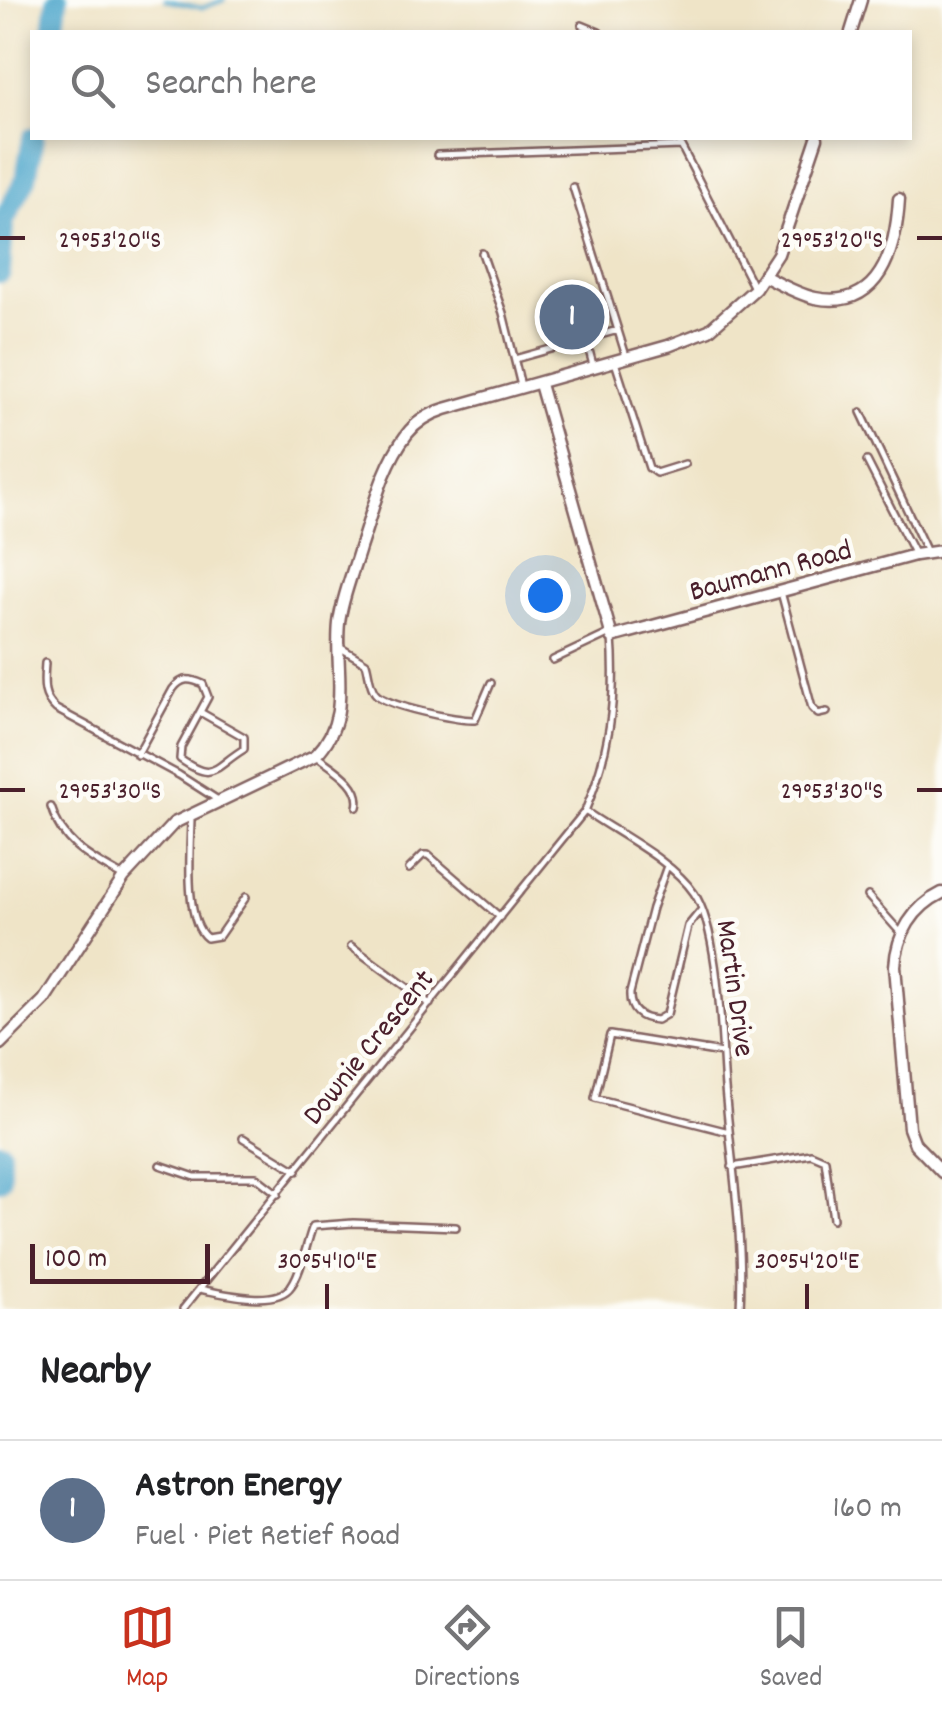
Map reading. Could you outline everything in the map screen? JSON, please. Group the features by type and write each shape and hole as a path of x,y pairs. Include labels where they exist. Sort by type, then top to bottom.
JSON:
{"street":[{"path":"852,30 861,0"},
{"path":"0,1044 44,1000 124,877 174,823 316,755 330,738 338,719 340,618 372,511 406,434 432,413 700,335 720,322 755,288 784,242 816,140"},
{"path":"764,276 812,298 838,301 860,295 876,280 886,260 899,198"},
{"path":"540,384 612,635"},
{"name":"Baumann Road","path":"612,635 942,551"},
{"path":"942,893 917,910 902,934 895,966 909,1128 915,1144 942,1172"}],"lane":[{"path":"582,25 594,30"},
{"path":"678,140 755,288"},
{"path":"437,154 681,146"},
{"path":"574,187 618,330 620,360 649,468 656,473 684,464"},
{"path":"482,253 503,312 521,388"},
{"path":"515,359 618,330"},
{"path":"586,339 594,368"},
{"path":"861,412 921,554"},
{"path":"867,461 921,554"},
{"path":"781,592 812,708 818,714 827,712"},
{"path":"553,660 612,635 611,727 598,782 585,812"},
{"path":"338,647 366,663 372,689 379,698 413,709 475,720 490,683"},
{"path":"45,663 44,690 49,702 75,721 218,800"},
{"path":"137,754 173,689 182,680 197,681 206,688 208,697 178,753 180,760 198,772 209,773 244,748 244,738 200,712"},
{"path":"316,755 356,789 357,807"},
{"path":"192,783 198,772"},
{"path":"52,806 62,833 72,845 124,877"},
{"name":"Martin Drive","path":"585,812 667,866 695,894 702,908 711,947 722,1053 740,1309"},
{"name":"Downie Crescent","path":"183,1309 585,812"},
{"path":"190,814 192,907 200,932 208,938 218,936 246,897"},
{"path":"409,869 428,855 500,917"},
{"path":"667,866 630,994 631,1006 640,1016 656,1020 667,1014 688,926 702,908"},
{"path":"868,896 902,934"},
{"path":"351,946 430,1004"},
{"path":"722,1053 610,1035 595,1098 729,1132"},
{"path":"243,1138 297,1170"},
{"path":"732,1167 811,1154 820,1156 825,1160 832,1219"},
{"path":"160,1165 195,1177 256,1178 278,1194"},
{"path":"200,1290 242,1297 281,1294 291,1287 313,1226 353,1222 456,1227"}],"waterway":[{"path":"53,30 57,0"},
{"path":"165,0 202,8 224,0"},
{"path":"0,272 3,222 26,178 33,140"},
{"path":"0,1152 0,1179"}],"place":[{"name":"Astron Energy","path":"572,317"}]}
